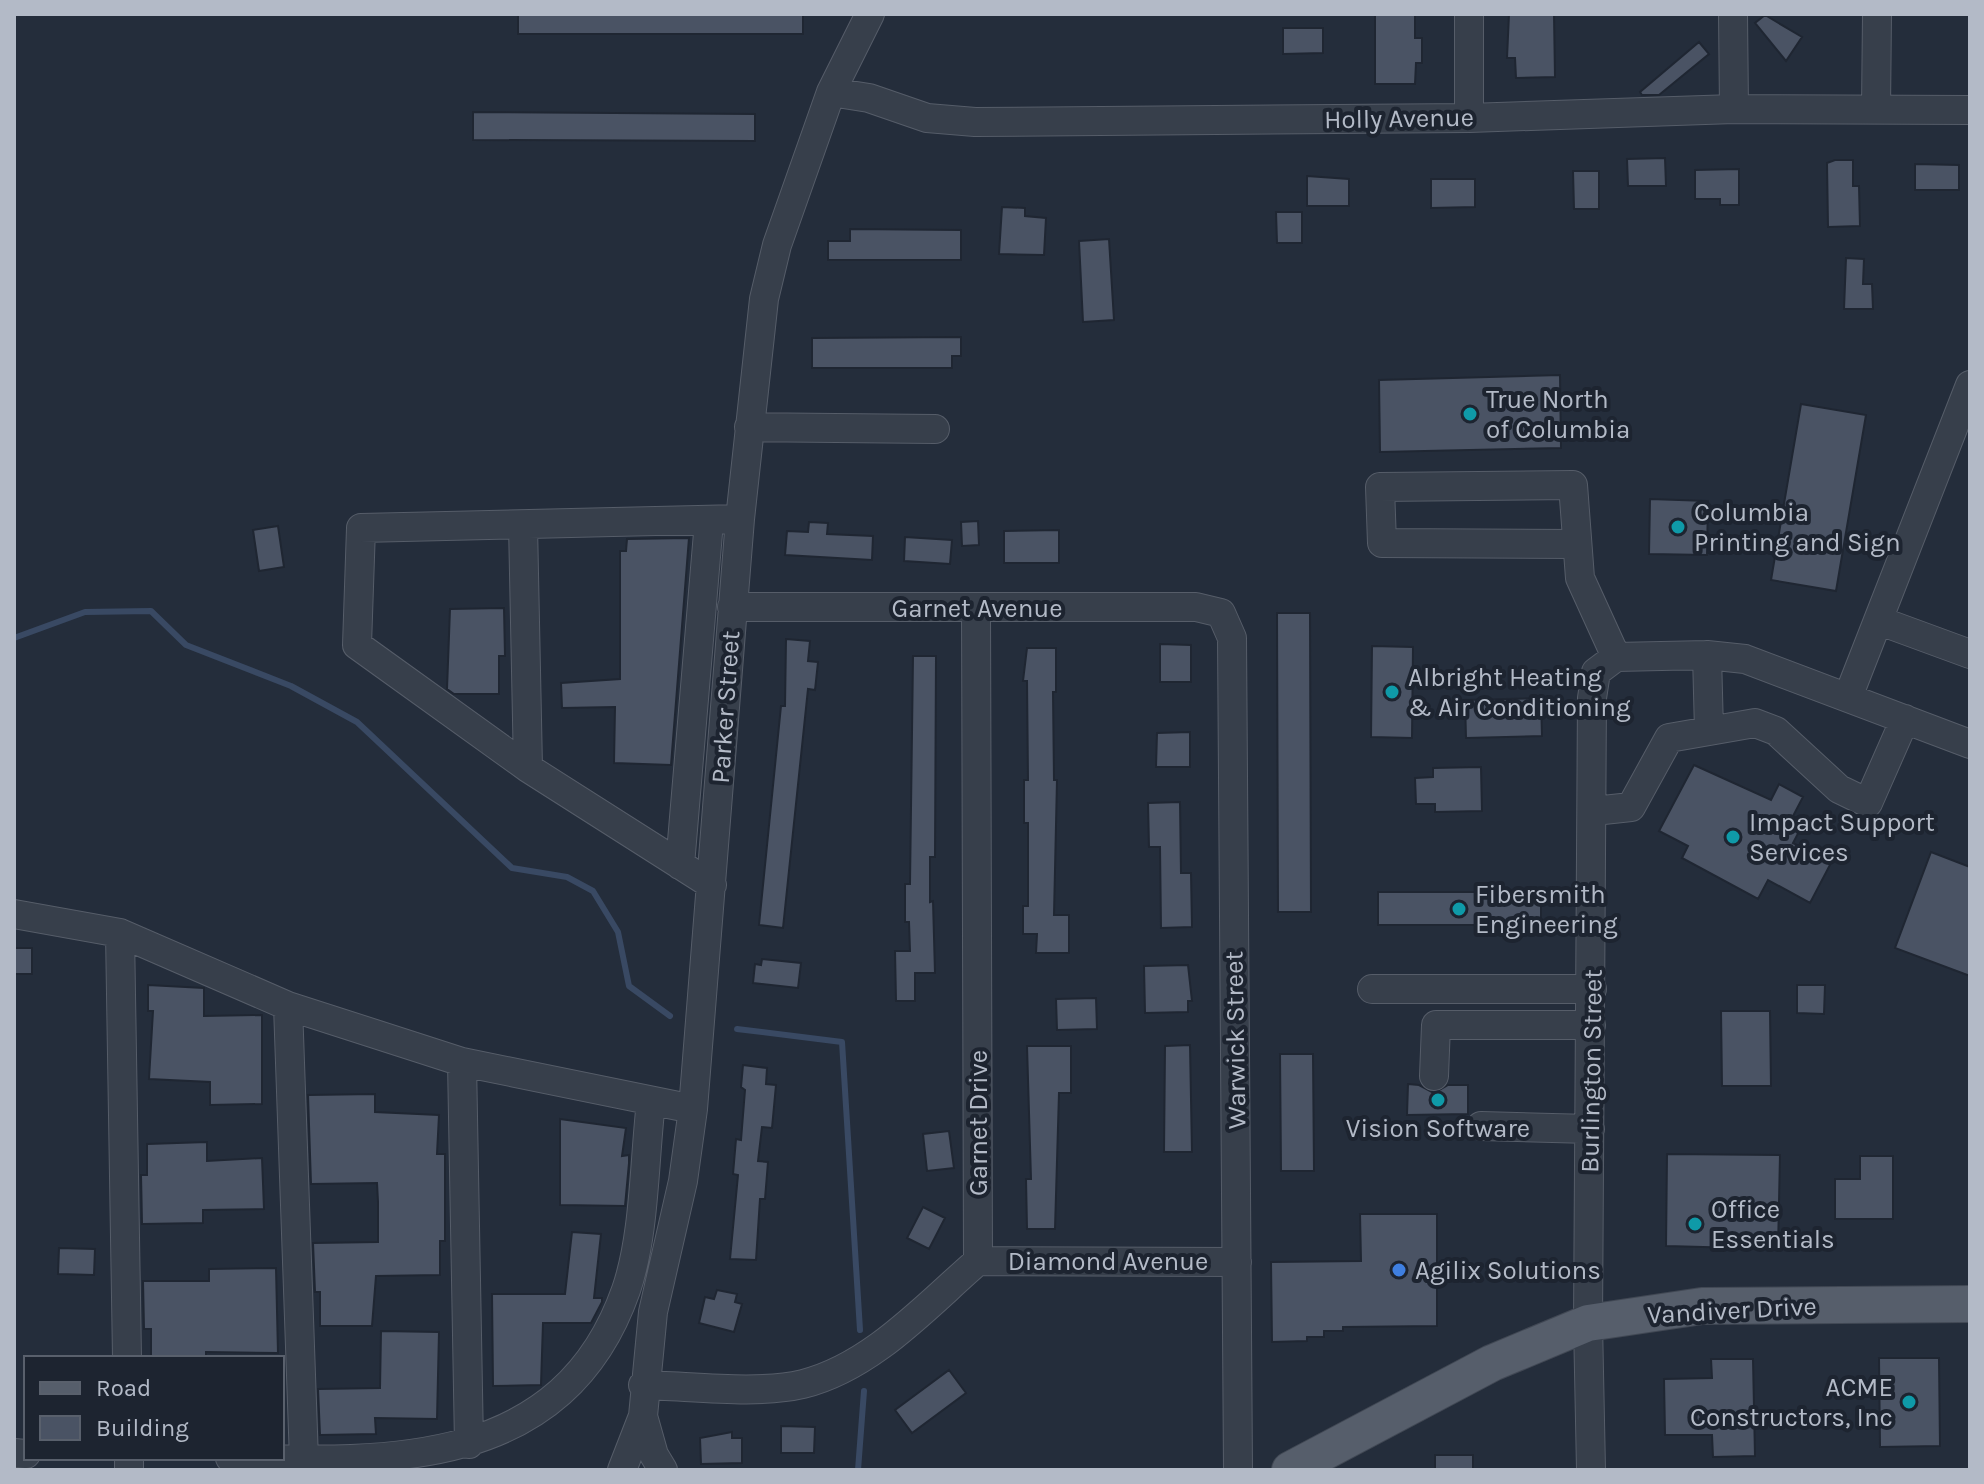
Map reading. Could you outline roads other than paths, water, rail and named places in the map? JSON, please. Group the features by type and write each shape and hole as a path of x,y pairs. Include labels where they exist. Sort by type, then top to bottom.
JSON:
{"main road":[{"name":"Vandiver Drive","path":"1290,1470 1492,1363 1588,1323 1702,1306 1970,1304"}],"street":[{"name":"Parker Street","path":"663,1470 654,1455 643,1416 643,1385 653,1312 683,1181 693,1109 732,607 764,299 773,258 831,92 870,14"},
{"path":"1469,14 1469,118"},
{"path":"1733,14 1734,109"},
{"path":"1876,109 1877,14"},
{"name":"Holly Avenue","path":"831,92 869,98 927,118 975,122 1469,118 1734,109 1970,110"},
{"path":"1848,697 1970,385"},
{"path":"749,427 935,429"},
{"path":"1576,544 1382,543 1380,487 1573,485 1580,578 1606,664 1707,655 1745,659 1970,744"},
{"path":"712,885 528,768 357,645 361,528 740,519"},
{"path":"680,865 709,521"},
{"path":"523,525 528,768"},
{"name":"Garnet Avenue","path":"732,607 1196,607 1221,613"},
{"name":"Garnet Drive","path":"976,609 978,1261"},
{"name":"Warwick Street","path":"1221,613 1232,638 1238,1470"},
{"path":"1880,621 1970,654"},
{"path":"1707,655 1709,731"},
{"name":"Burlington Street","path":"1591,1470 1588,1323 1594,811 1592,698 1606,664"},
{"path":"1594,811 1631,807 1669,738 1755,723 1776,731 1839,789 1868,803 1905,719"},
{"path":"14,914 120,933 288,1006 462,1062 693,1109"},
{"path":"120,933 127,1356"},
{"path":"1372,989 1592,989"},
{"path":"288,1006 304,1460"},
{"path":"1434,1076 1436,1025 1591,1025"},
{"path":"462,1062 469,1444"},
{"path":"284,1459 380,1456 469,1444 501,1432 557,1397 579,1376 597,1350 626,1289 633,1261 651,1102"},
{"path":"1481,1126 1590,1129"},
{"path":"643,1385 772,1387 804,1384 848,1366 892,1336 978,1261"},
{"name":"Diamond Avenue","path":"978,1261 1237,1262"},
{"name":"Parker Street","path":"622,1470 643,1416"}],"waterway":[{"path":"14,638 85,612 151,611 186,645 291,686 357,722 512,868 567,877 593,891 618,932 629,986 670,1016"},
{"path":"737,1029 842,1042 860,1330"},
{"path":"858,1470 864,1391"}],"place":[{"name":"True North of Columbia","path":"1470,414"},
{"name":"Columbia Printing and Sign","path":"1678,527"},
{"name":"Albright Heating & Air Conditioning","path":"1392,692"},
{"name":"Impact Support Services","path":"1733,837"},
{"name":"Fibersmith Engineering","path":"1459,909"},
{"name":"Vision Software","path":"1438,1100"},
{"name":"Office Essentials","path":"1695,1224"},
{"name":"Agilix Solutions","path":"1399,1270"},
{"name":"ACME Constructors, Inc","path":"1909,1402"}]}
